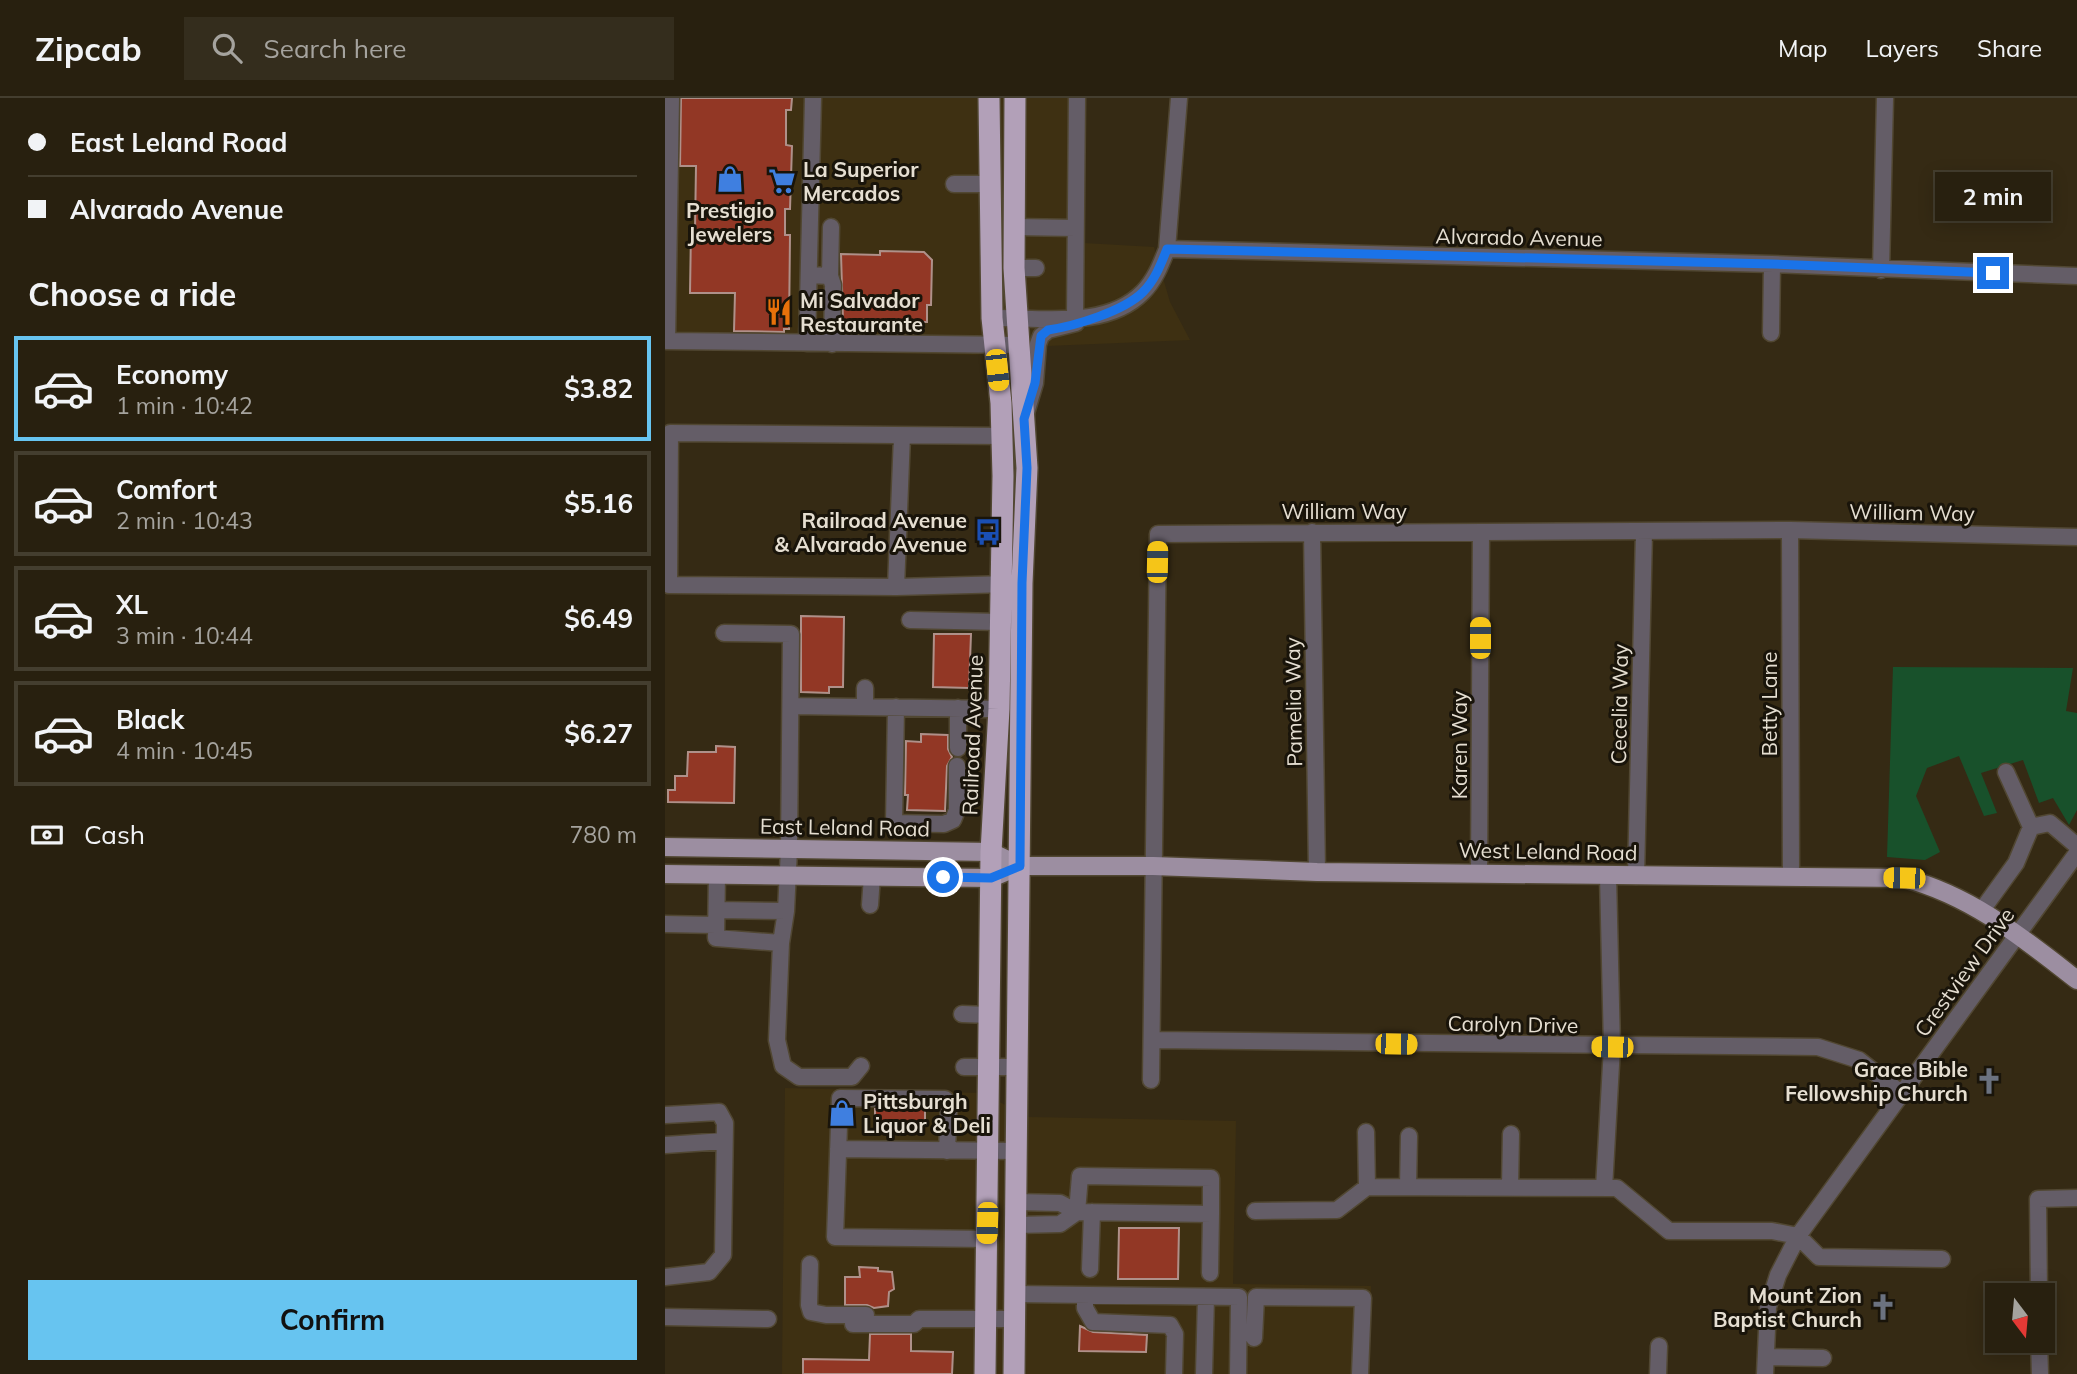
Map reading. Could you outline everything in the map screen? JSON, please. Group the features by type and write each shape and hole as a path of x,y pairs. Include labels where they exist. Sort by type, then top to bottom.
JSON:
{"highway":[{"name":"Railroad Avenue","path":"989,98 992,318 1003,436 1012,584 1020,866 1014,1374"},
{"name":"Railroad Avenue","path":"985,1374 991,852 999,709 1000,622 1012,584 1027,468 1014,268 1015,98"}],"main road":[{"name":"East Leland Road","path":"665,847 991,852 1020,866"},
{"name":"West Leland Road","path":"991,878 1020,866 1904,878 1931,885 1982,910 2017,933 2077,980"},
{"path":"665,874 991,878"}],"street":[{"path":"671,98 667,341 1019,345"},
{"path":"807,343 813,98"},
{"path":"1075,317 1077,98"},
{"path":"1024,419 1035,383 1041,336 1048,330 1125,306 1143,292 1156,275 1167,249 1179,98"},
{"path":"1881,270 1885,98"},
{"path":"954,184 989,184"},
{"path":"831,227 832,344"},
{"path":"1014,228 1075,228"},
{"name":"Alvarado Avenue","path":"1167,249 1772,264 2077,276"},
{"path":"1771,333 1772,264"},
{"path":"1014,268 1036,268"},
{"path":"809,275 830,276"},
{"path":"992,318 1097,316"},
{"path":"1003,436 670,433 669,586 896,587 1012,584"},
{"path":"896,587 902,436"},
{"name":"William Way","path":"1151,1080 1158,534 1790,530 2077,537"},
{"name":"Betty Lane","path":"1790,530 1791,877"},
{"name":"Pamelia Way","path":"1312,532 1317,872"},
{"name":"Cecelia Way","path":"1636,876 1644,532"},
{"name":"Karen Way","path":"1479,873 1481,533"},
{"path":"910,620 1000,622"},
{"path":"724,633 791,634 789,849 777,1040 783,1066 799,1077 852,1077 861,1066"},
{"path":"865,688 865,707"},
{"path":"791,706 865,707 904,703 999,709"},
{"path":"904,703 896,727 894,823 944,824 953,820 957,813 957,766"},
{"path":"958,708 958,748"},
{"path":"1982,910 2016,863 2031,827 2006,772"},
{"path":"2031,827 2050,823 2077,846"},
{"name":"Crestview Drive","path":"1766,1366 1768,1307 1778,1275 1798,1236 2077,853"},
{"path":"717,874 716,938 781,943"},
{"path":"870,905 872,876"},
{"path":"1604,1188 1612,1047 1608,876"},
{"path":"665,924 786,911"},
{"path":"962,1014 989,1015"},
{"name":"Carolyn Drive","path":"1152,1040 1612,1047 1818,1047 1859,1060 1902,1094"},
{"path":"964,1067 1017,1068"},
{"path":"947,1151 949,1104 945,1099 840,1098 835,1237 986,1239"},
{"path":"665,1115 719,1112 725,1123 723,1255 709,1272 665,1277"},
{"path":"1366,1132 1367,1187"},
{"path":"1510,1187 1511,1134"},
{"path":"1408,1187 1409,1136"},
{"path":"665,1145 724,1141"},
{"path":"838,1149 1016,1151"},
{"path":"1090,1269 1080,1177 1211,1178 1210,1273"},
{"path":"1255,1211 1337,1210 1367,1187 1617,1188 1669,1231 1772,1231 1798,1236 1819,1257 1942,1259"},
{"path":"2039,1283 2038,1199 2077,1198"},
{"path":"1016,1202 1060,1203 1084,1212 1211,1214"},
{"path":"1016,1225 1060,1224 1084,1212"},
{"path":"810,1264 811,1312 827,1315 915,1314 919,1319"},
{"path":"1015,1294 1239,1297 1238,1374"},
{"path":"1084,1296 1085,1308 1093,1322 1170,1325 1175,1334 1174,1374"},
{"path":"1204,1374 1206,1297"},
{"path":"1254,1338 1256,1297 1363,1298 1360,1374"},
{"path":"665,1317 768,1319"},
{"path":"853,1324 914,1324 919,1319 1015,1319"},
{"path":"1658,1374 1659,1346"},
{"path":"2039,1353 2040,1374"},
{"path":"1766,1366 1823,1358"}],"shaded area":[{"path":"665,98 1086,98 1084,243 1154,247 1170,302 1190,340 1047,346 975,355 665,349"},
{"path":"785,1088 982,1093 1029,1117 1236,1121 1233,1284 1371,1286 1370,1374 782,1374"}],"green space":[{"path":"1893,667 2073,668 2066,711 2077,713 2077,810 2069,825 2053,798 2039,803 2023,760 1981,773 1997,813 1984,816 1959,756 1927,768 1916,796 1940,852 1925,860 1887,857"}],"building":[{"path":"681,98 792,98 791,110 786,110 786,145 792,146 790,209 785,209 785,235 790,235 789,329 784,329 784,332 734,331 735,293 690,293 696,166 680,166"},
{"path":"880,251 924,252 932,260 931,305 927,305 927,322 843,321 841,254 880,255"},
{"path":"801,616 844,617 843,687 829,687 829,693 801,692"},
{"path":"934,634 971,634 969,688 933,687"},
{"path":"921,734 948,735 948,749 952,757 947,766 945,811 907,810 906,741 921,742"},
{"path":"716,746 735,747 734,803 668,802 668,790 675,790 675,776 687,776 688,752 716,752"},
{"path":"875,1109 925,1109 925,1123 875,1124"},
{"path":"1119,1228 1179,1228 1178,1279 1118,1279"},
{"path":"859,1267 892,1272 894,1289 889,1292 888,1306 874,1308 867,1305 845,1305 845,1277 860,1277"},
{"path":"1080,1326 1093,1332 1147,1335 1146,1352 1079,1351"},
{"path":"870,1334 911,1334 911,1351 953,1352 952,1374 803,1374 803,1359 869,1360"}],"place":[{"name":"Prestigio Jewelers","path":"730,179"},
{"name":"La Superior Mercados","path":"782,181"},
{"name":"Mi Salvador Restaurante","path":"779,312"},
{"name":"Railroad Avenue & Alvarado Avenue","path":"988,532"},
{"name":"Grace Bible Fellowship Church","path":"1989,1081"},
{"name":"Pittsburgh Liquor & Deli","path":"842,1113"},
{"name":"Mount Zion Baptist Church","path":"1883,1307"}],"route":[{"path":"943,877 991,878 1020,866 1022,583 1027,468 1024,419 1035,383 1038,344 1041,336 1048,330 1125,306 1143,292 1156,275 1167,249 1772,264 1993,273"}]}
